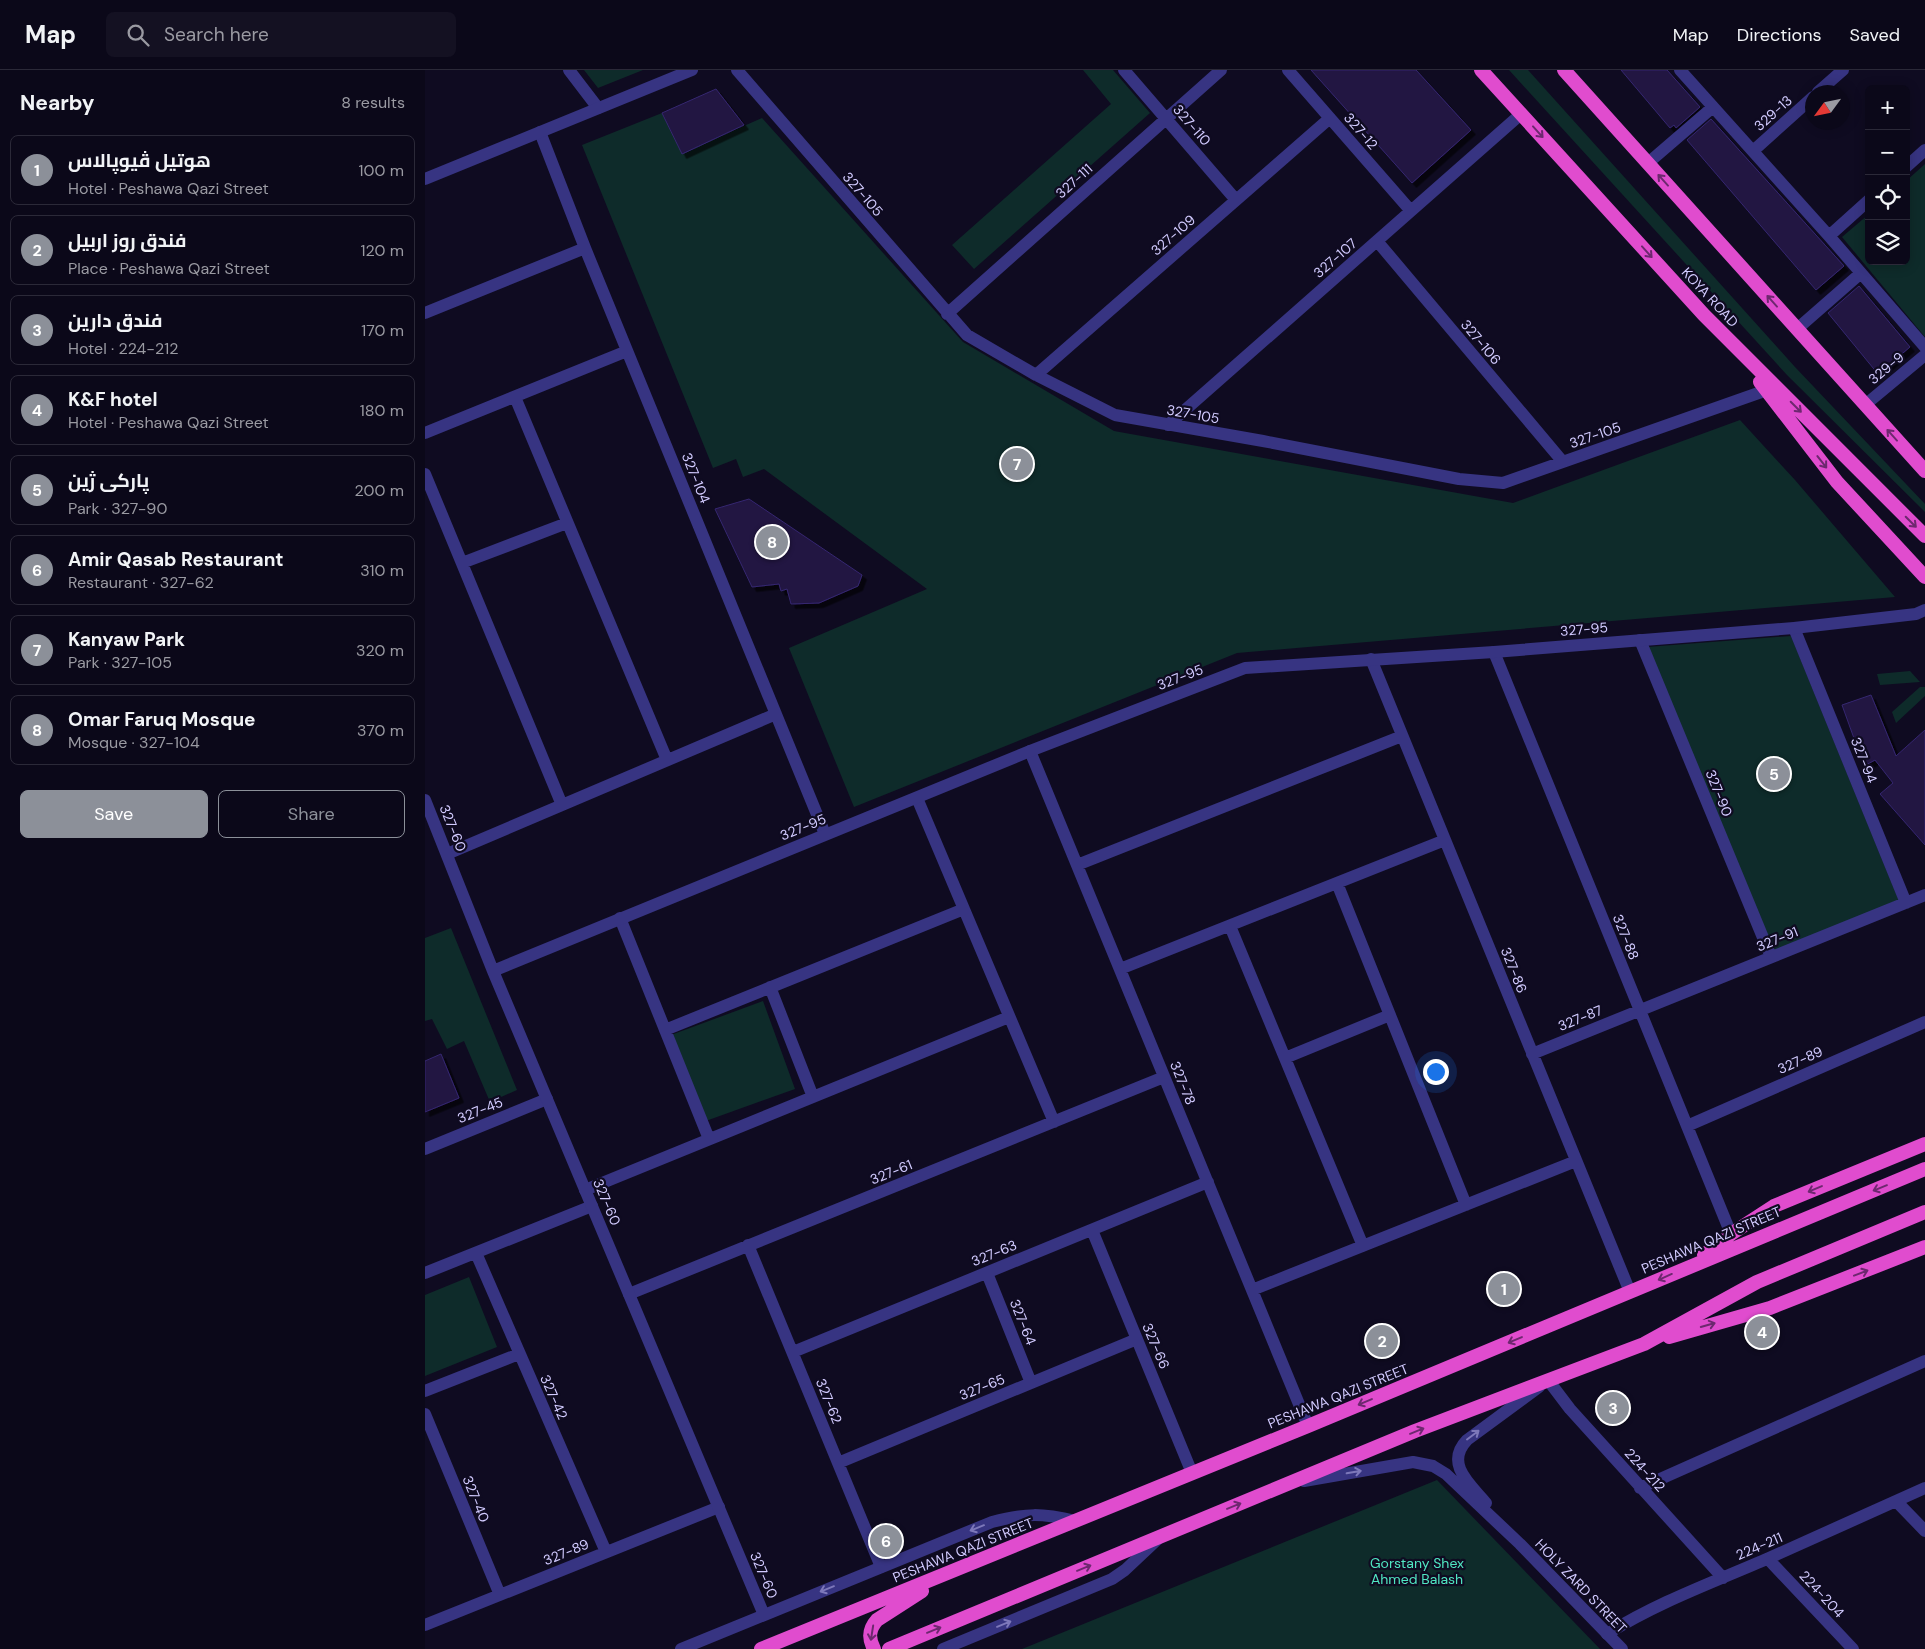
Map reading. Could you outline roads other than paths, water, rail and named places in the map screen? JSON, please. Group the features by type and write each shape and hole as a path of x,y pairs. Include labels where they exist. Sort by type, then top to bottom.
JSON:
{"highway":[{"name":"KOYA ROAD","path":"1481,70 1703,315 1925,536"},
{"path":"1564,70 1925,471"},
{"path":"1703,315 1767,390 1837,482 1925,577"},
{"path":"1689,1266 1731,1234 1774,1206 1925,1144"},
{"name":"PESHAWA QAZI STREET","path":"773,1647 1925,1169"},
{"path":"1644,1344 1757,1282 1925,1212"},
{"path":"889,1649 1415,1431 1644,1344 1770,1308 1925,1247"},
{"path":"875,1649 870,1637 870,1630 877,1620 950,1573"}],"street":[{"path":"569,70 598,108"},
{"path":"425,179 692,70"},
{"name":"327-105","path":"737,70 967,335 1036,375 1115,415 1263,441 1459,479 1503,483 1767,390"},
{"name":"327-110","path":"1124,70 1236,200"},
{"name":"327-111","path":"947,314 1221,70"},
{"name":"327-12","path":"1288,70 1411,211"},
{"path":"1680,70 1829,236 1925,347"},
{"path":"1826,85 1843,70"},
{"name":"329-13","path":"1753,151 1805,104"},
{"path":"1648,163 1713,107"},
{"name":"327-107","path":"1168,425 1521,114"},
{"name":"327-109","path":"1036,375 1330,118"},
{"name":"327-104","path":"540,132 585,248 825,834"},
{"path":"1910,163 1925,150"},
{"path":"1829,236 1865,204"},
{"name":"327-106","path":"1377,241 1563,462"},
{"path":"425,313 585,248"},
{"path":"1797,329 1861,273"},
{"path":"425,433 627,351"},
{"name":"329-9","path":"1865,405 1925,355"},
{"path":"515,398 667,760"},
{"path":"425,474 562,805"},
{"path":"462,564 567,523"},
{"name":"327-95","path":"493,970 1030,751 1245,668 1494,652 1794,628 1916,614 1925,610"},
{"name":"327-94","path":"1794,628 1906,903"},
{"name":"327-90","path":"1640,640 1771,957"},
{"name":"327-88","path":"1494,652 1731,1234"},
{"name":"327-86","path":"1371,660 1629,1292"},
{"path":"447,854 776,714"},
{"path":"1077,865 1402,736"},
{"name":"327-78","path":"1030,751 1308,1426"},
{"path":"917,798 1053,1122"},
{"name":"327-60","path":"425,800 493,970 765,1615"},
{"path":"1120,970 1445,840"},
{"path":"1337,883 1467,1205"},
{"name":"327-91","path":"1640,1011 1925,895"},
{"path":"665,1030 964,909"},
{"path":"621,918 709,1139"},
{"path":"1230,926 1363,1246"},
{"path":"771,987 813,1097"},
{"name":"327-87","path":"1532,1054 1640,1011"},
{"path":"1285,1058 1390,1015"},
{"path":"585,1190 1009,1017"},
{"name":"327-89","path":"1687,1126 1925,1022"},
{"name":"327-61","path":"629,1294 1165,1077"},
{"name":"327-45","path":"425,1149 547,1099"},
{"path":"1252,1290 1576,1161"},
{"name":"327-63","path":"793,1352 1207,1182"},
{"path":"425,1273 592,1206"},
{"name":"327-66","path":"1092,1230 1193,1473"},
{"name":"327-62","path":"748,1245 881,1567"},
{"name":"327-42","path":"476,1253 606,1552"},
{"name":"327-64","path":"987,1273 1031,1383"},
{"name":"327-65","path":"838,1462 1137,1339"},
{"path":"425,1391 519,1354"},
{"path":"1640,1488 1925,1361"},
{"path":"1520,1544 1462,1473 1458,1460 1459,1453 1467,1440 1548,1380"},
{"name":"224-212","path":"1548,1380 1570,1409 1723,1578"},
{"name":"327-40","path":"425,1414 500,1595"},
{"path":"1289,1484 1403,1463 1423,1463 1433,1466 1446,1474 1520,1544"},
{"name":"224-211","path":"1607,1634 1648,1610 1768,1559 1925,1488"},
{"path":"1896,1501 1925,1531"},
{"name":"327-89","path":"425,1626 719,1507"},
{"path":"681,1649 992,1522 1020,1515 1048,1515 1076,1521"},
{"path":"943,1649 1111,1579 1125,1570 1160,1537"},
{"name":"HOLY ZARD STREET","path":"1520,1544 1622,1649"},
{"name":"224-204","path":"1768,1559 1853,1649"}],"place":[{"name":"Kanyaw Park","path":"1017,464"},
{"name":"Omar Faruq Mosque","path":"772,542"},
{"name":"پارکی ژین","path":"1774,774"},
{"name":"هوتیل ڤیوپالاس","path":"1504,1289"},
{"name":"K&F hotel","path":"1762,1332"},
{"name":"فندق روز اربيل","path":"1382,1341"},
{"name":"فندق دارين","path":"1613,1408"},
{"name":"Amir Qasab Restaurant","path":"886,1541"}],"park label":[{"name":"Gorstany Shex Ahmed Balash","path":"1417,1572"}]}
